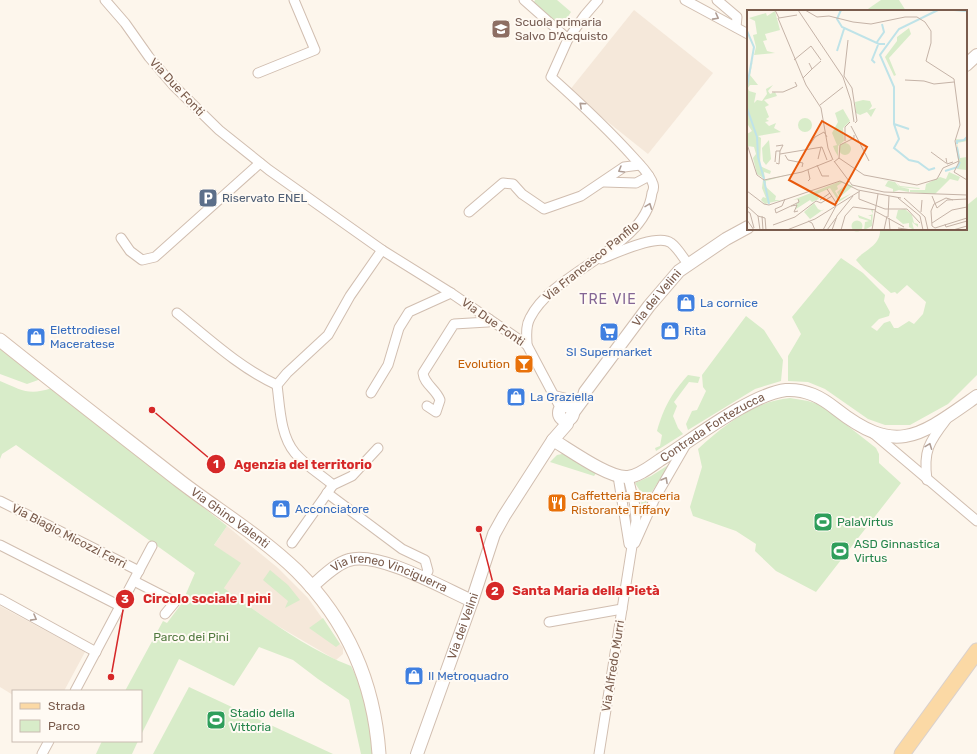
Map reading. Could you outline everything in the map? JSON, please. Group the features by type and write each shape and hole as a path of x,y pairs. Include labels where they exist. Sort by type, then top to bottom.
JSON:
{"main road":[{"name":"Via Ghino Valenti","path":"0,340 192,490 264,543 296,570 326,603 343,630 357,658 371,695 377,730 379,754"},
{"path":"902,754 977,651"}],"street":[{"name":"Via Due Fonti","path":"105,0 126,23 149,57 188,101 219,130 260,163 382,250 451,293 527,345 566,411"},
{"path":"258,73 315,50 294,0"},
{"path":"526,1 568,39 598,0"},
{"path":"684,0 747,33"},
{"path":"717,0 737,17 736,27"},
{"name":"Via Francesco Panfilo","path":"527,345 526,330 534,310 547,296 629,233 645,216 651,201 654,185 640,165 606,127 551,77 568,39"},
{"path":"967,64 977,56"},
{"path":"121,238 135,256 142,260 155,257 260,163"},
{"path":"469,212 503,183 513,184 522,194 544,209 581,196 604,182 624,167 640,165"},
{"path":"604,182 636,183 649,176"},
{"name":"Via dei Velini","path":"417,754 472,601 494,534 553,440 566,411 583,399 585,392 649,306 679,271 726,238 747,227"},
{"path":"589,264 651,240 664,240 670,243 689,265"},
{"path":"332,485 295,453 284,431 277,385 287,373 328,335 350,296 382,250"},
{"name":"Via Due Fonti","path":"371,393 388,365 399,328 409,312 451,293"},
{"path":"177,313 245,367 262,378 277,385"},
{"name":"Via Due Fonti","path":"427,406 436,412 440,400 438,395 426,382 423,373 454,324 488,322 490,319"},
{"name":"Contrada Fontezucca","path":"623,476 639,473 738,409 768,395 786,390 806,392 816,395 827,401 854,423 873,433 887,437 908,436 925,429 948,416 977,396"},
{"path":"556,396 566,411"},
{"name":"Contrada Fontezucca","path":"928,480 925,466 928,448 934,435 948,416"},
{"name":"Contrada Fontezucca","path":"873,433 977,521"},
{"path":"553,440 596,466 623,476 630,553"},
{"path":"630,553 655,498 686,444"},
{"path":"292,543 332,485 352,476 378,448"},
{"path":"327,493 402,549 425,560 428,571 423,579"},
{"name":"Via Biagio Micozzi Ferri","path":"0,501 139,571"},
{"path":"0,545 120,606"},
{"path":"76,690 152,546"},
{"name":"Via Alfredo Murri","path":"599,754 630,553"},
{"name":"Via Ireneo Vinciguerra","path":"311,587 334,568 348,560 361,558 389,564 472,601"},
{"path":"134,581 174,602 165,614"},
{"path":"0,599 96,652"},
{"path":"549,622 622,609"},
{"path":"42,754 48,742"}],"shaded area":[{"path":"634,10 713,73 648,154 569,91"},
{"path":"227,526 278,568 308,598 343,648 343,654 336,660 271,622 202,572 208,554"},
{"path":"0,606 85,652 65,690 12,690 12,694 0,687"}],"green space":[{"path":"535,0 557,0 571,12 561,27 533,4"},
{"path":"881,0 899,0 905,10 866,10"},
{"path":"977,197 977,375 948,404 910,425 885,425 868,419 825,389 808,382 788,381 788,356 801,334 792,317 841,258 863,273 885,295 884,301 890,312 889,316 879,319 871,327 877,331 884,323 890,321 894,328 898,328 909,321 914,324 923,314 926,302 907,285 897,294 895,292 891,293 856,260 872,247 880,235 880,230 967,230 967,205"},
{"path":"746,316 764,330 783,360 781,381 755,389 688,430 686,424 692,411 697,410 706,391 703,387 702,375"},
{"path":"0,348 41,379 27,384 0,374"},
{"path":"688,375 700,377 698,383 689,382 674,402 677,406 673,416 678,428 683,434 656,451 655,448 660,446 662,435 657,431 662,415 677,388"},
{"name":"Parco dei Pini","path":"0,381 31,392 52,388 227,526 214,545 241,563 224,588 301,641 334,659 351,666 367,698 375,754 361,754 349,700 293,660 259,647 234,686 179,659 142,733 142,690 126,690 163,621 167,623 182,603 195,573 16,445 2,454 0,459"},
{"path":"790,398 821,405 876,448 879,454 879,463 901,483 816,592 776,571 755,551 756,544 736,531 693,516 690,507 702,467 698,449 718,431 752,409 777,400"},
{"path":"557,455 567,455 597,472 594,476 550,462"},
{"path":"670,464 651,493 640,517 642,494 635,483 651,476"},
{"path":"270,570 288,585 300,600 285,608 288,601 263,580"},
{"path":"323,618 340,644 336,647 309,628"},
{"name":"Stadio della Vittoria","path":"189,687 333,754 153,754"},
{"path":"102,742 138,742 132,754 96,754"}],"place":[{"name":"Scuola primaria Salvo D'Acquisto","path":"501,29"},
{"name":"Riservato ENEL","path":"208,198"},
{"name":"La cornice","path":"686,303"},
{"name":"Rita","path":"670,331"},
{"name":"SI Supermarket","path":"609,332"},
{"name":"Elettrodiesel Maceratese","path":"36,337"},
{"name":"Evolution","path":"524,364"},
{"name":"La Graziella","path":"516,397"},
{"name":"Agenzia del territorio","path":"152,410"},
{"name":"Caffetteria Braceria Ristorante Tiffany","path":"557,503"},
{"name":"Acconciatore","path":"281,509"},
{"name":"PalaVirtus","path":"823,522"},
{"name":"Santa Maria della Pietà","path":"479,529"},
{"name":"ASD Ginnastica Virtus","path":"840,551"},
{"name":"Il Metroquadro","path":"414,676"},
{"name":"Circolo sociale I pini","path":"111,677"},
{"name":"Stadio della Vittoria","path":"216,720"}],"district":[{"name":"TRE VIE","path":"608,299"}]}
